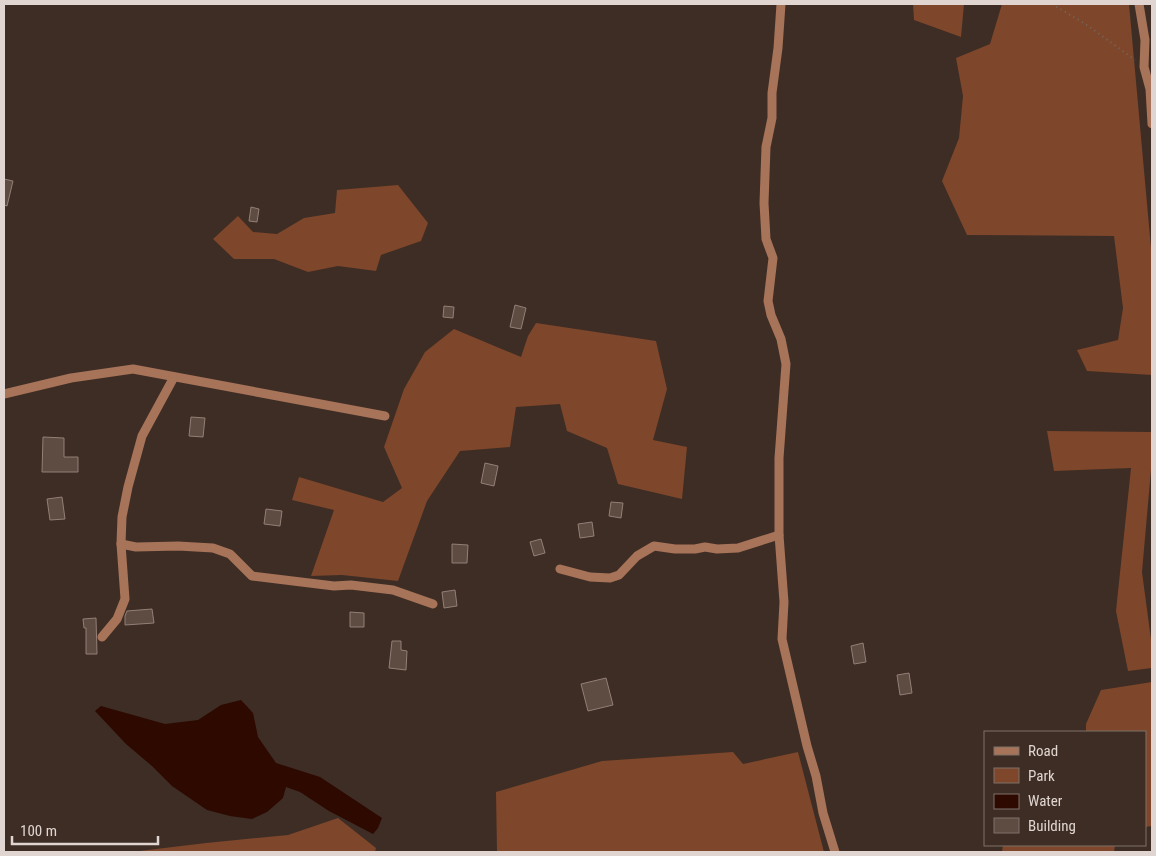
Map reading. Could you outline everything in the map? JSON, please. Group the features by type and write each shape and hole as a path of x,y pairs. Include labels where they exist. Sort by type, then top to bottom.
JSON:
{"street":[{"path":"780,4 778,48 772,93 772,118 766,147 764,203 766,239 773,258 768,301 771,315 781,339 786,364 779,458 779,535 784,602 782,639 807,746 816,776 823,814 835,852"},
{"path":"1139,4 1145,40 1144,67 1150,89 1152,124"},
{"path":"4,394 71,378 133,370 385,416"},
{"path":"102,637 116,619 125,599 122,517 142,436 174,377"},
{"path":"560,569 590,577 610,578 619,575 637,556 654,546 676,549 705,547 717,549 738,548 779,535"},
{"path":"122,544 136,547 178,546 213,548 230,554 252,576 334,586 351,585 393,590 433,604"}],"path":[{"path":"1052,4 1087,25 1144,67"}],"green space":[{"path":"913,4 964,4 961,37 914,20"},
{"path":"1002,4 1129,4 1152,259 1152,375 1087,371 1077,350 1118,340 1123,308 1114,236 967,235 942,181 959,138 963,96 956,58 990,44"},
{"path":"398,185 428,223 421,241 381,255 376,271 338,266 308,272 274,259 234,259 213,239 238,216 253,232 277,234 304,218 335,213 337,190"},
{"path":"536,323 656,341 667,389 653,440 687,447 682,499 618,484 607,448 567,431 560,404 516,407 510,447 460,451 427,501 398,581 342,575 311,576 334,510 292,500 299,477 383,502 402,488 384,447 404,389 425,352 454,329 521,357 528,336"},
{"path":"1047,431 1152,432 1152,469 1142,572 1152,647 1152,668 1128,671 1116,611 1131,468 1054,471"},
{"path":"1152,682 1152,826 1146,827 1146,731 1086,731 1086,724 1101,690"},
{"path":"733,752 743,764 798,752 824,852 497,852 496,792 602,761"},
{"path":"338,818 376,848 375,852 131,852 288,835"},
{"path":"1003,846 1115,846 1114,852 1002,852"}],"water":[{"path":"241,700 253,713 258,737 276,763 320,777 382,818 373,834 329,811 300,792 286,787 283,798 267,812 252,819 207,810 172,786 126,744 95,711 101,706 165,724 198,720 221,705"}],"building":[{"path":"4,179 13,181 7,206 4,205"},
{"path":"251,207 259,209 257,222 249,221"},
{"path":"515,305 526,308 521,329 510,327"},
{"path":"444,306 454,307 453,318 443,317"},
{"path":"191,417 205,418 203,437 189,436"},
{"path":"43,437 64,438 64,457 78,457 78,472 42,472"},
{"path":"485,463 498,466 494,486 481,483"},
{"path":"62,497 65,519 50,520 47,499"},
{"path":"611,502 623,503 621,518 609,516"},
{"path":"266,509 282,511 280,526 264,524"},
{"path":"592,522 594,536 580,538 578,524"},
{"path":"541,539 545,553 534,556 530,542"},
{"path":"452,544 468,545 467,563 452,563"},
{"path":"455,590 457,606 444,608 442,592"},
{"path":"152,609 154,623 125,625 127,611"},
{"path":"350,612 364,613 364,627 350,627"},
{"path":"96,618 97,654 86,654 86,628 84,628 83,619"},
{"path":"392,641 401,641 401,650 407,651 406,670 389,668"},
{"path":"863,643 866,662 854,664 851,646"},
{"path":"909,673 912,693 900,695 897,675"},
{"path":"606,678 613,705 588,711 581,684"}]}
